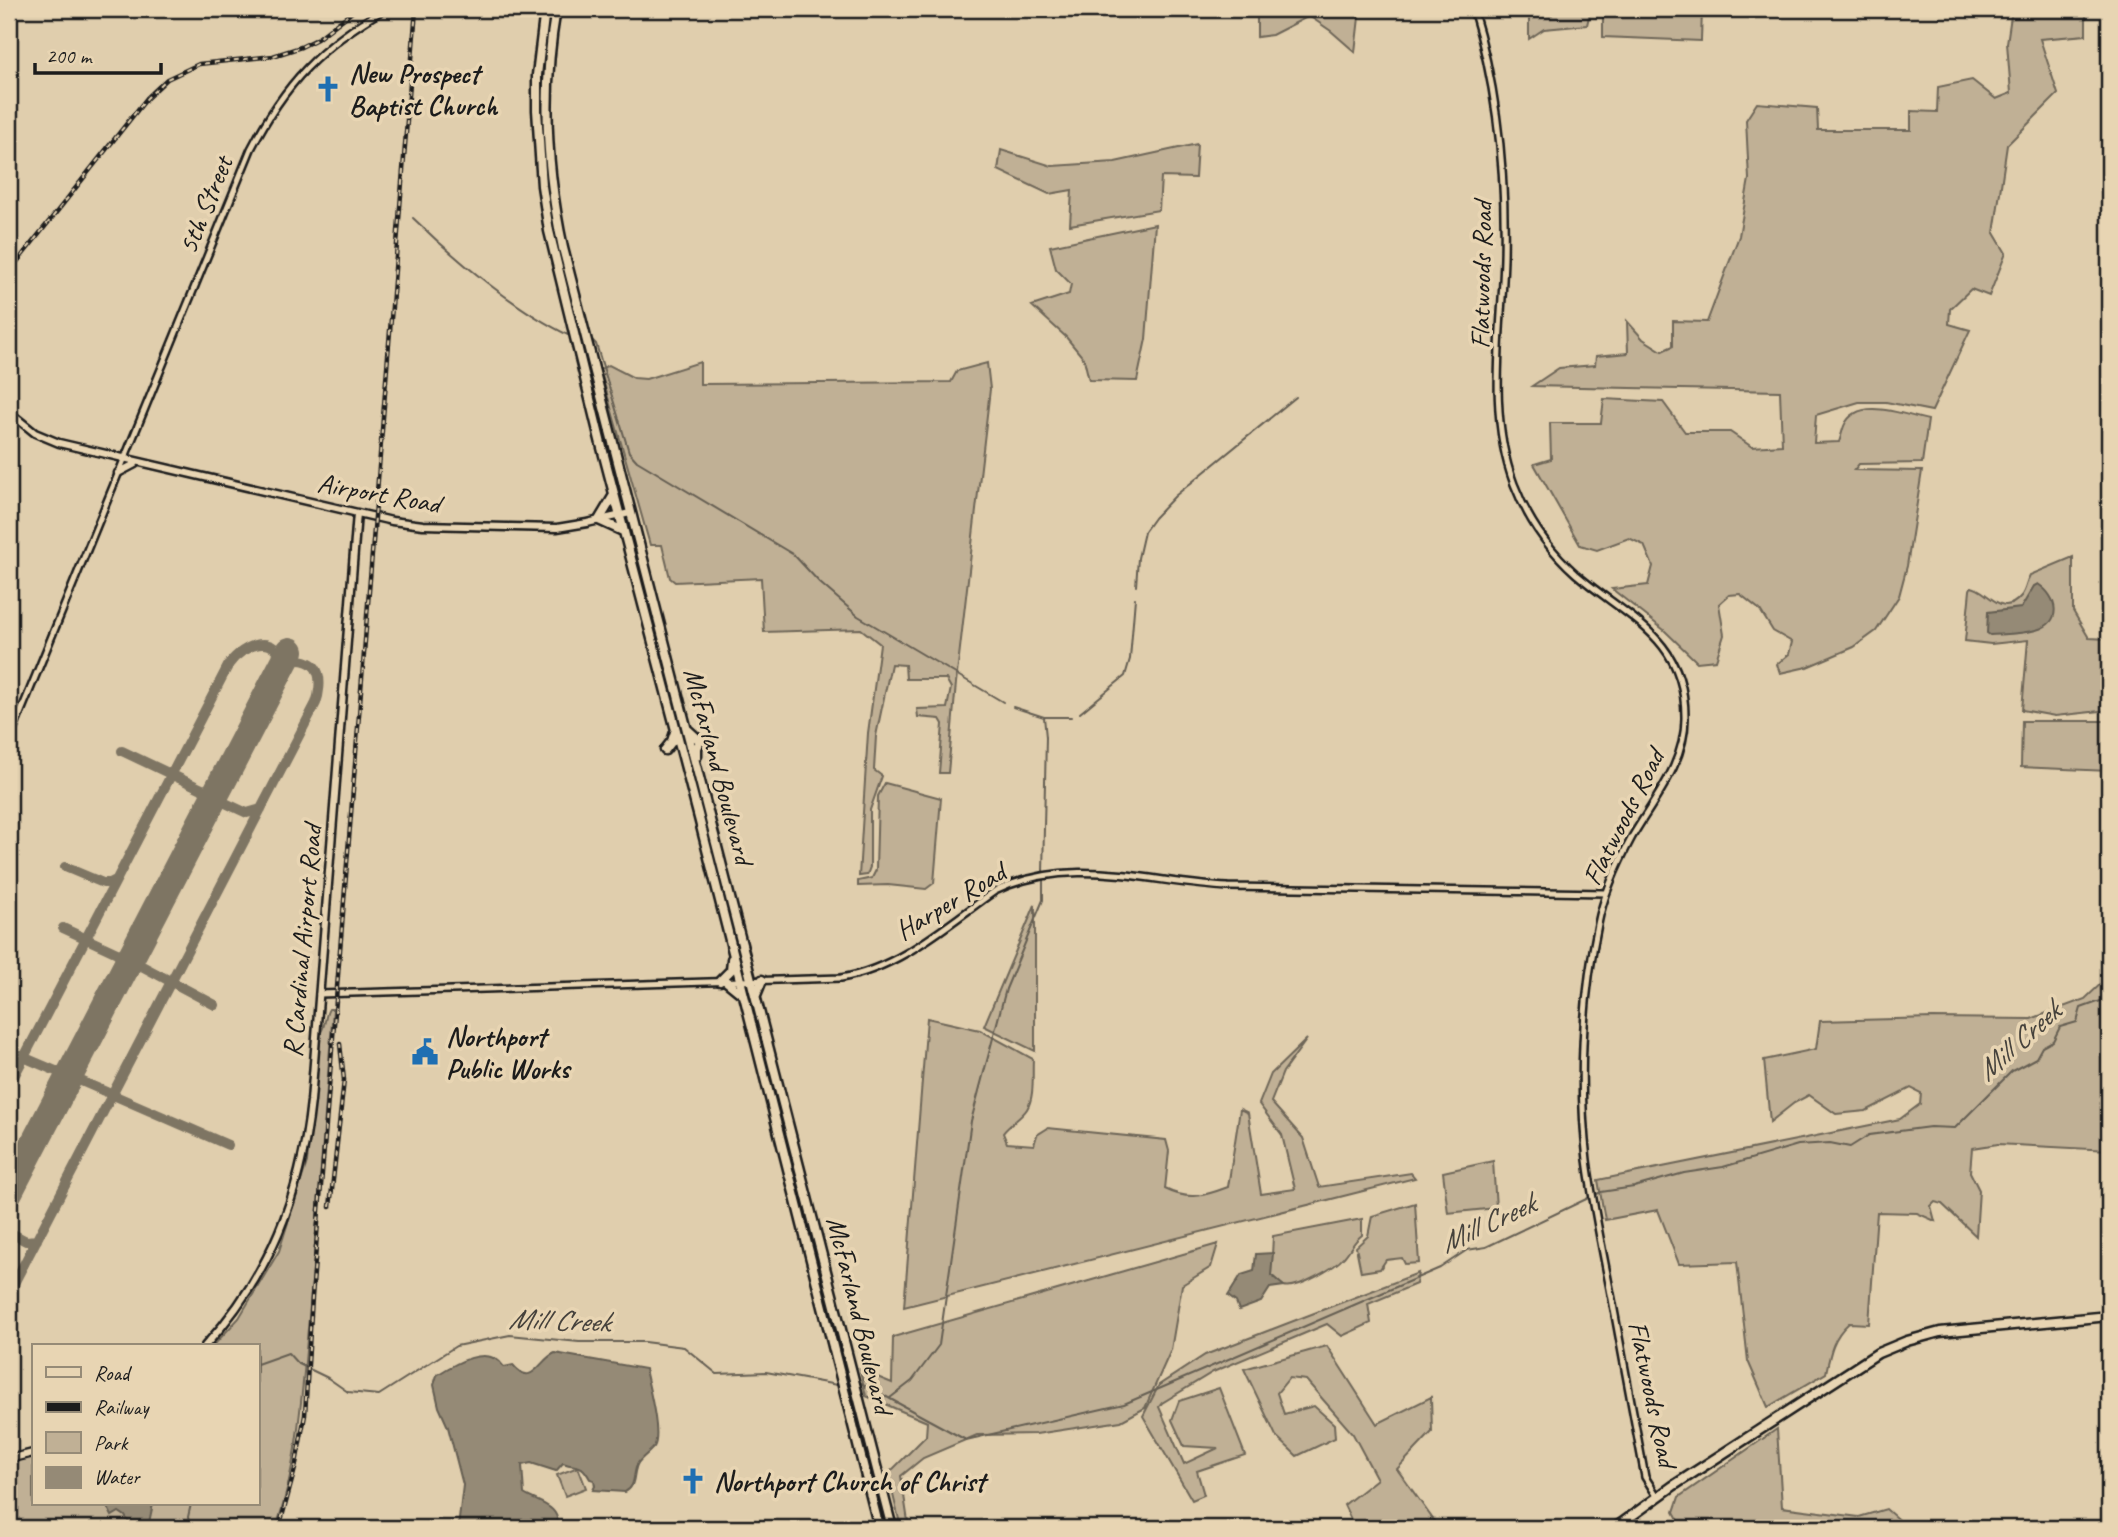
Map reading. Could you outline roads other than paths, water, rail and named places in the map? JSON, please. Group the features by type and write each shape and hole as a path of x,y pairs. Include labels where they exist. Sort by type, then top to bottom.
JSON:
{"highway":[{"name":"McFarland Boulevard","path":"545,9 537,87 538,141 544,206 555,260 879,1528"},
{"name":"McFarland Boulevard","path":"556,9 549,61 548,158 569,277 892,1528"},
{"path":"614,495 599,520 623,531"},
{"path":"665,750 672,741 675,729"},
{"path":"732,953 731,970 723,981 743,996"},
{"path":"755,997 762,980"},
{"path":"761,1065 765,1072 776,1079"},
{"path":"767,1087 772,1087 779,1093"},
{"path":"1615,1528 1657,1496 1878,1353 1940,1332 2109,1316"}],"main road":[{"name":"Airport Road","path":"9,412 35,433 58,443 407,524 556,527 630,513"},
{"path":"118,473 136,463"},
{"name":"R Cardinal Airport Road","path":"207,1344 232,1314 260,1271 283,1225 301,1164 308,1126 357,513"},
{"path":"9,1460 32,1452"}],"street":[{"name":"5th Street","path":"9,741 226,206 267,118 297,77 322,51 385,9"},
{"name":"Flatwoods Road","path":"1473,9 1494,98 1503,178 1504,252 1499,391 1502,435 1509,470 1520,499 1544,538 1575,572 1648,627 1667,651 1683,690 1685,728 1678,757 1665,785 1618,864 1606,893 1594,948 1583,1055 1584,1115 1590,1181 1645,1477 1657,1496"},
{"name":"Harper Road","path":"319,994 841,978 888,964 995,891 1008,885 1078,872 1105,872 1228,887 1606,893"}],"water":[{"path":"2038,584 2045,589 2053,602 2055,609 2051,622 2045,627 2025,632 1987,633 1988,612 2021,608 2034,586"},
{"path":"1273,1253 1271,1275 1284,1286 1270,1288 1261,1302 1239,1310 1236,1302 1228,1296 1241,1275 1254,1271 1256,1254"},
{"path":"555,1353 645,1369 655,1421 654,1447 638,1463 633,1483 625,1492 593,1490 594,1480 578,1466 563,1463 556,1471 531,1463 522,1465 524,1494 552,1510 558,1521 557,1528 458,1528 463,1485 448,1427 439,1407 434,1385 437,1375 462,1361 481,1356 498,1360 504,1367 513,1365 526,1374 536,1370"},
{"path":"107,1506 153,1506 148,1527 132,1528 125,1516 119,1512 112,1516"}],"waterway":[{"path":"413,218 487,282 528,312 568,335"},
{"path":"592,340 596,344 629,452 637,461 794,555 820,583 858,616 1003,702"},
{"path":"1136,586 1138,558 1144,532 1154,518 1175,496 1296,397"},
{"path":"1080,713 1125,676 1130,659 1135,598"},
{"path":"1013,707 1044,717 1071,717"},
{"path":"1043,873 1046,737 1044,717"},
{"path":"890,1398 912,1381 939,1345 971,1121 1006,989 1043,900 1043,881"},
{"name":"Mill Creek","path":"859,1382 966,1440 1124,1404 1440,1268 1467,1250 1486,1247 1601,1192 1723,1167 1798,1145 1830,1143 1850,1147 1869,1135 1930,1127 1955,1128 2012,1071 2036,1058 2042,1047 2053,1041 2060,1027 2077,1022 2081,1008 2109,998"},
{"name":"Mill Creek","path":"259,1363 288,1353 297,1363 328,1378 348,1392 379,1395 456,1346 510,1335 579,1342 644,1342 684,1347 717,1374 766,1372 837,1385"},
{"name":"Mill Creek","path":"190,1528 188,1517 191,1506"}],"railway":[{"path":"9,272 147,98 167,79 199,64 273,56 301,47 317,39 356,9"},
{"path":"279,1528 295,1469 305,1415 312,1297 416,9"},
{"path":"330,1207 344,1080 340,1044"}],"place":[{"name":"New Prospect Baptist Church","path":"328,89"},
{"name":"Northport Public Works","path":"425,1052"},
{"name":"Northport Church of Christ","path":"693,1481"}]}
